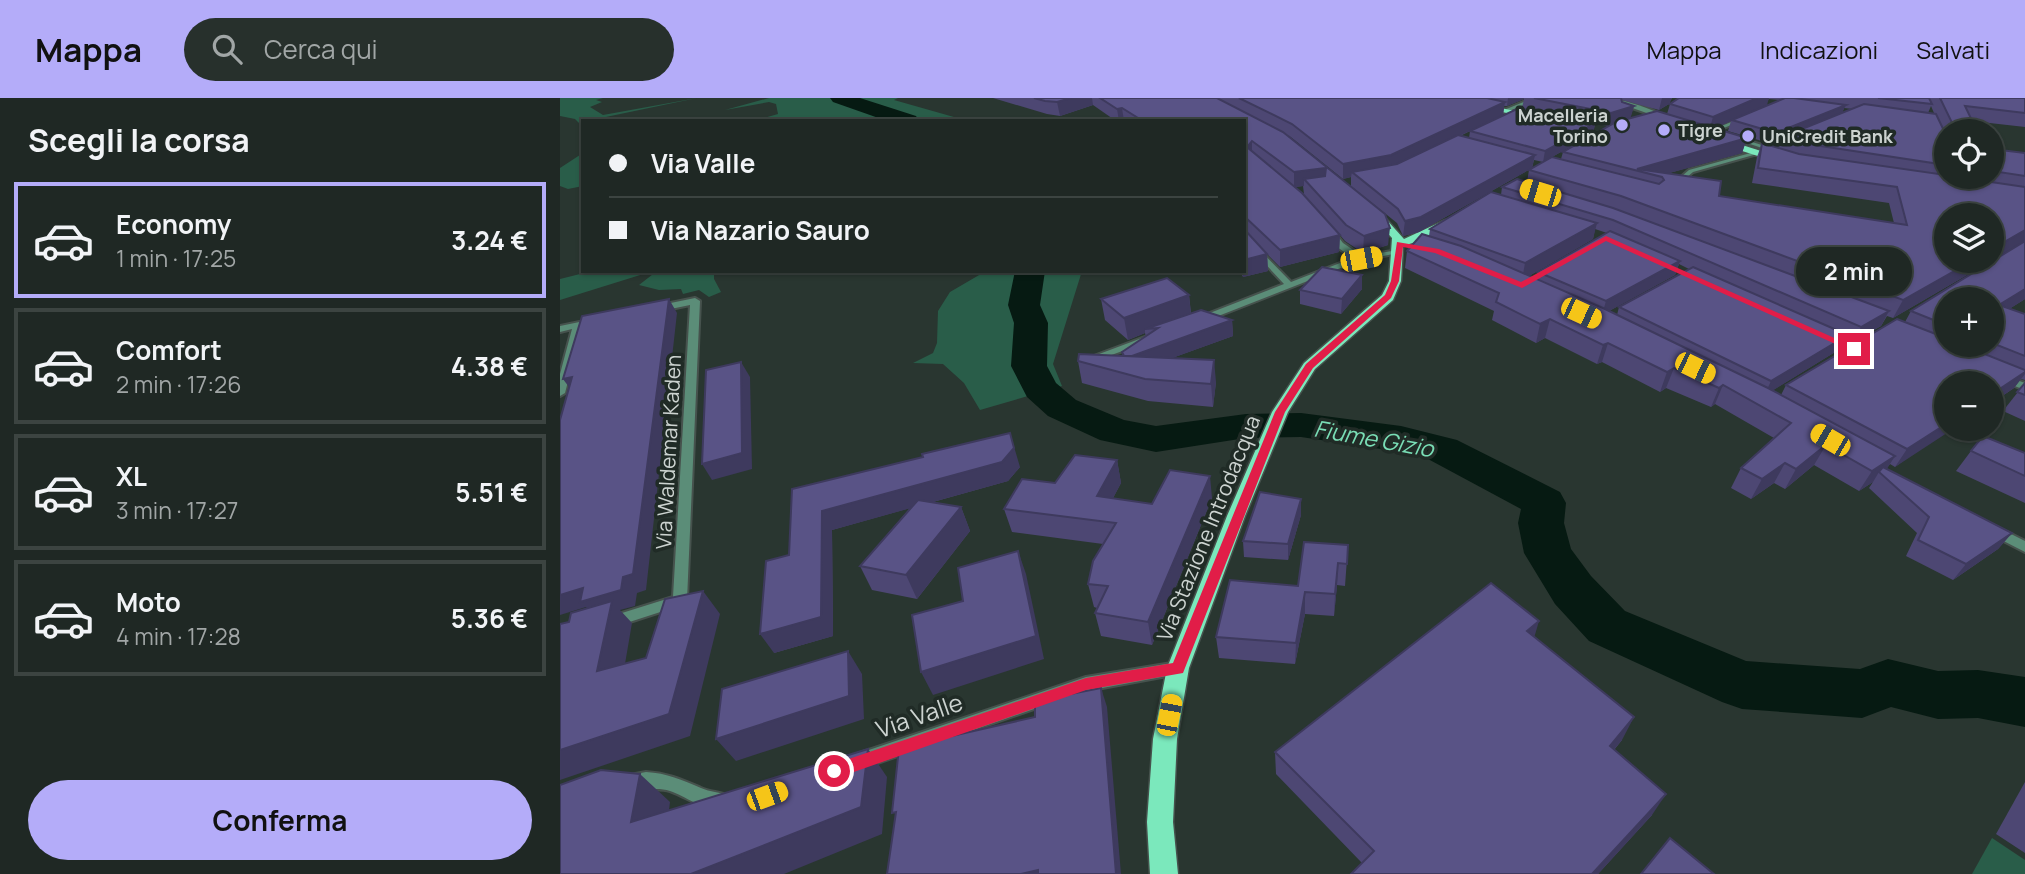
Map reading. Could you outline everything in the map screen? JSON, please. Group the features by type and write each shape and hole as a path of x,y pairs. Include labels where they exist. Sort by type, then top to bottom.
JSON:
{"main road":[{"path":"1439,98 1507,114 1519,112 1545,118"},
{"path":"1657,117 1667,124"},
{"path":"1687,130 1793,163"},
{"path":"1366,205 1395,232 1399,248 1456,218"},
{"name":"Via Stazione Introdacqua","path":"1164,874 1160,822 1165,738 1178,668 1280,412 1309,366 1388,296 1395,281 1399,248"}],"street":[{"path":"1516,98 1529,101"},
{"path":"1507,114 1538,98"},
{"path":"1607,98 1624,110 1641,107 1657,117"},
{"path":"1700,135 1759,113"},
{"path":"1714,131 1772,149"},
{"path":"1684,177 1691,171 1784,144"},
{"path":"1327,228 1340,245 1361,259"},
{"path":"1246,238 1290,286"},
{"path":"1190,323 1361,259 1399,248 1425,247"},
{"name":"Via Waldemar Kaden","path":"600,625 680,600 695,301 643,312"},
{"path":"560,329 604,320"},
{"path":"560,393 578,325"},
{"path":"1085,362 1164,333"},
{"path":"2004,378 2025,387"},
{"path":"1979,522 2025,547"},
{"name":"Via Valle","path":"840,769 1086,684 1178,668"},
{"path":"899,772 901,746"},
{"path":"612,786 648,778 673,782 719,802 739,802"}],"green space":[{"path":"560,98 603,98 596,100 602,102 590,107 603,115 697,98 602,119 581,119 581,125 575,119 560,116"},
{"path":"769,98 898,98 894,100 961,119 760,119 778,114 776,104 769,102 725,110"},
{"path":"581,154 581,186 568,189 560,186 560,168"},
{"path":"584,273 647,273 560,300 560,279"},
{"path":"654,273 714,273 721,292 709,297 699,290 683,294 681,289 659,290 639,285"},
{"path":"983,273 1081,273 1053,364 1062,386 980,410 964,383 943,364 913,363 933,353 937,343 938,311 950,292"},
{"path":"1992,838 2025,860 2025,874 1972,874"}],"building":[{"path":"1034,98 1071,98 1057,102"},
{"path":"1100,98 1217,98 1283,132 1385,214 1390,228 1364,236 1346,225 1304,179 1325,176 1326,168 1294,172 1252,141 1247,147 1302,193 1340,235 1280,250 1246,218 1246,119 1140,119 1122,108 1117,109"},
{"path":"1239,98 1487,98 1505,102 1391,155 1343,164 1292,124"},
{"path":"1534,98 1621,98 1622,102 1634,106 1611,113"},
{"path":"1679,98 1757,98 1713,117 1670,104"},
{"path":"1785,98 1846,105 1776,133 1732,120"},
{"path":"1878,98 1929,98 1932,104"},
{"path":"1940,98 2025,98 2025,113 1965,106 1971,119 1950,119"},
{"path":"1864,104 1936,114 1938,119 1934,119 1934,163 1801,143 1782,137"},
{"path":"1519,108 1595,123 1545,151 1470,131"},
{"path":"1657,111 1747,138 1637,169 1721,181 1719,196 1907,225 1897,187 1758,168 1762,143 1799,154 1934,173 1934,189 2004,189 2004,184 2025,187 2025,230 2004,242 2004,203 1934,203 1934,273 1951,273 1903,300 1621,196 1529,170 1552,157 1659,184 1664,180 1662,177 1563,152 1616,122"},
{"path":"1458,135 1535,155 1421,217 1405,221 1398,209 1352,172 1397,164"},
{"path":"2004,150 2025,153 2025,176 2004,173"},
{"path":"1517,179 1613,208 1889,311 1861,327 1613,220 1502,187"},
{"path":"1491,192 1597,223 1525,263 1430,229"},
{"path":"1246,231 1267,254 1246,259"},
{"path":"1610,231 1680,261 1606,301 1538,272"},
{"path":"1422,234 1461,246 1603,308 1768,388 1895,456 1872,471 1826,445 1796,469 1785,463 1762,479 1741,468 1791,423 1723,385 1719,388 1674,368 1667,372 1550,319 1540,324 1496,302 1499,293 1407,251"},
{"path":"2025,241 2025,289 2004,302 2004,287 1950,287 1973,273 2004,273 2004,254"},
{"path":"1322,267 1362,275 1342,299 1300,290"},
{"path":"1693,267 1848,335 1771,381 1619,307"},
{"path":"1167,278 1189,295 1124,318 1101,299"},
{"path":"1934,297 1934,320 1911,311"},
{"path":"669,299 633,574 623,577 621,590 580,602 583,588 560,595 560,420 572,377 563,379 582,316"},
{"path":"2004,307 2025,314 2025,356 2004,348"},
{"path":"1201,310 1232,320 1132,356 1124,356 1122,352 1158,328 1145,329"},
{"path":"1897,319 1934,333 1934,357 1992,357 2025,370 2004,386 2004,371 1934,371 1934,432 1907,449 1786,385"},
{"path":"1079,354 1214,360 1211,384 1145,379 1078,361"},
{"path":"741,362 742,453 702,464 706,370"},
{"path":"2025,383 2025,395 2017,392"},
{"path":"1010,433 1014,448 1002,462 822,511 821,617 760,634 766,561 789,555 792,489"},
{"path":"1979,441 1995,441 2025,453 2025,476 1971,451"},
{"path":"1075,455 1117,460 1097,496 1152,504 1170,470 1210,476 1148,622 1095,613 1108,586 1088,584 1093,561 1116,523 1004,509 1022,479 1055,483"},
{"path":"1883,467 2012,533 1966,564 1918,540 1929,517 1879,472"},
{"path":"1260,492 1301,499 1288,544 1243,541"},
{"path":"918,500 961,507 906,575 860,566"},
{"path":"1304,542 1348,545 1347,564 1338,563 1335,594 1305,592 1296,643 1216,637 1230,580 1298,586"},
{"path":"1018,551 1036,636 921,672 912,615 963,601 958,568"},
{"path":"1491,583 1539,621 1527,631 1634,717 1610,746 1666,794 1592,874 1351,874 1374,851 1275,752"},
{"path":"703,591 669,714 560,750 560,624 569,622 571,613 612,601 597,671 646,658 665,599"},
{"path":"848,651 849,696 716,739 722,689"},
{"path":"1101,688 1116,874 1038,874 1038,870 1021,874 887,874 896,812 892,813 899,748 1035,717 1035,701"},
{"path":"868,749 861,807 691,874 560,874 560,785 601,770 640,774 631,822"},
{"path":"1670,838 1714,874 1641,874"}],"waterway":[{"name":"Fiume Gizio","path":"840,98 902,119"},
{"name":"Fiume Gizio","path":"1030,273 1024,305 1031,323 1029,366 1040,389 1062,408 1114,431 1156,439 1246,426 1301,425 1401,439 1442,449 1504,479 1544,503 1541,523 1548,553 1573,590 1607,626 1742,685 1862,694 1888,683 1938,695 1978,694 2025,702"}],"place":[{"name":"Macelleria Torino","path":"1622,125"},
{"name":"Tigre","path":"1664,130"},
{"name":"UniCredit Bank","path":"1748,136"}],"route":[{"path":"834,771 1086,684 1178,668 1236,516 1280,412 1309,366 1368,318 1388,296 1395,281 1399,244 1425,247 1462,259 1522,286 1606,238 1854,349"}]}
